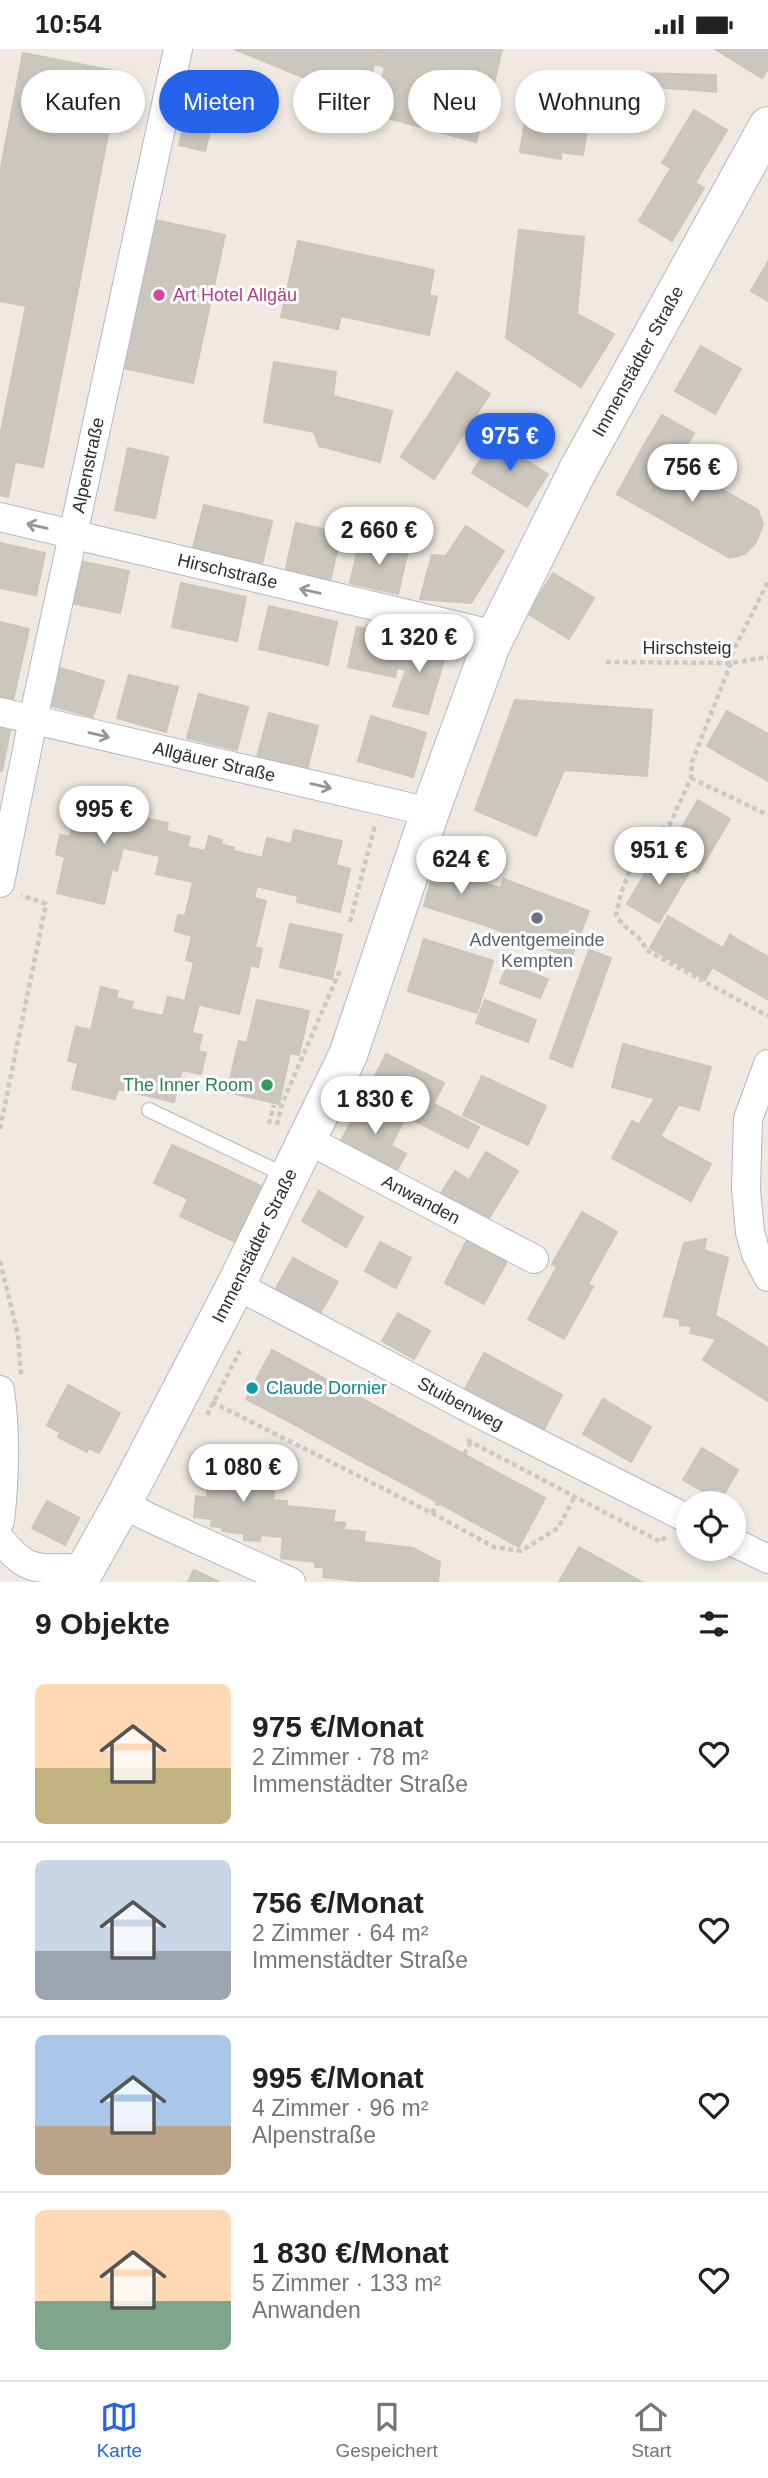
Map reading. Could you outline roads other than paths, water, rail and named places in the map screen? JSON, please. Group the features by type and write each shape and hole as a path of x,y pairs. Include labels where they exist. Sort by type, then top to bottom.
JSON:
{"street":[{"name":"Alpenstraße","path":"6,887 33,720 178,49"},
{"name":"Immenstädter Straße","path":"0,1539 16,1559 37,1569 66,1577 117,1512 236,1285 348,1055 430,812 496,635 578,470 768,126"},
{"name":"Hirschstraße","path":"0,517 496,635"},
{"name":"Allgäuer Straße","path":"0,712 430,812"},
{"path":"768,1064 748,1119 746,1189 750,1232 756,1254 768,1277"},
{"name":"Anwanden","path":"306,1139 534,1259"},
{"name":"Stuibenweg","path":"236,1285 484,1416 676,1513"},
{"path":"0,1390 4,1487 0,1521"},
{"path":"117,1512 150,1518 291,1582"},
{"path":"746,1548 768,1559"}],"lane":[{"path":"149,1110 288,1177"}],"place":[{"name":"Art Hotel Allgäu","path":"159,295"},
{"name":"Adventgemeinde Kempten","path":"537,918"},
{"name":"The Inner Room","path":"267,1085"},
{"name":"Claude Dornier","path":"252,1388"}]}
